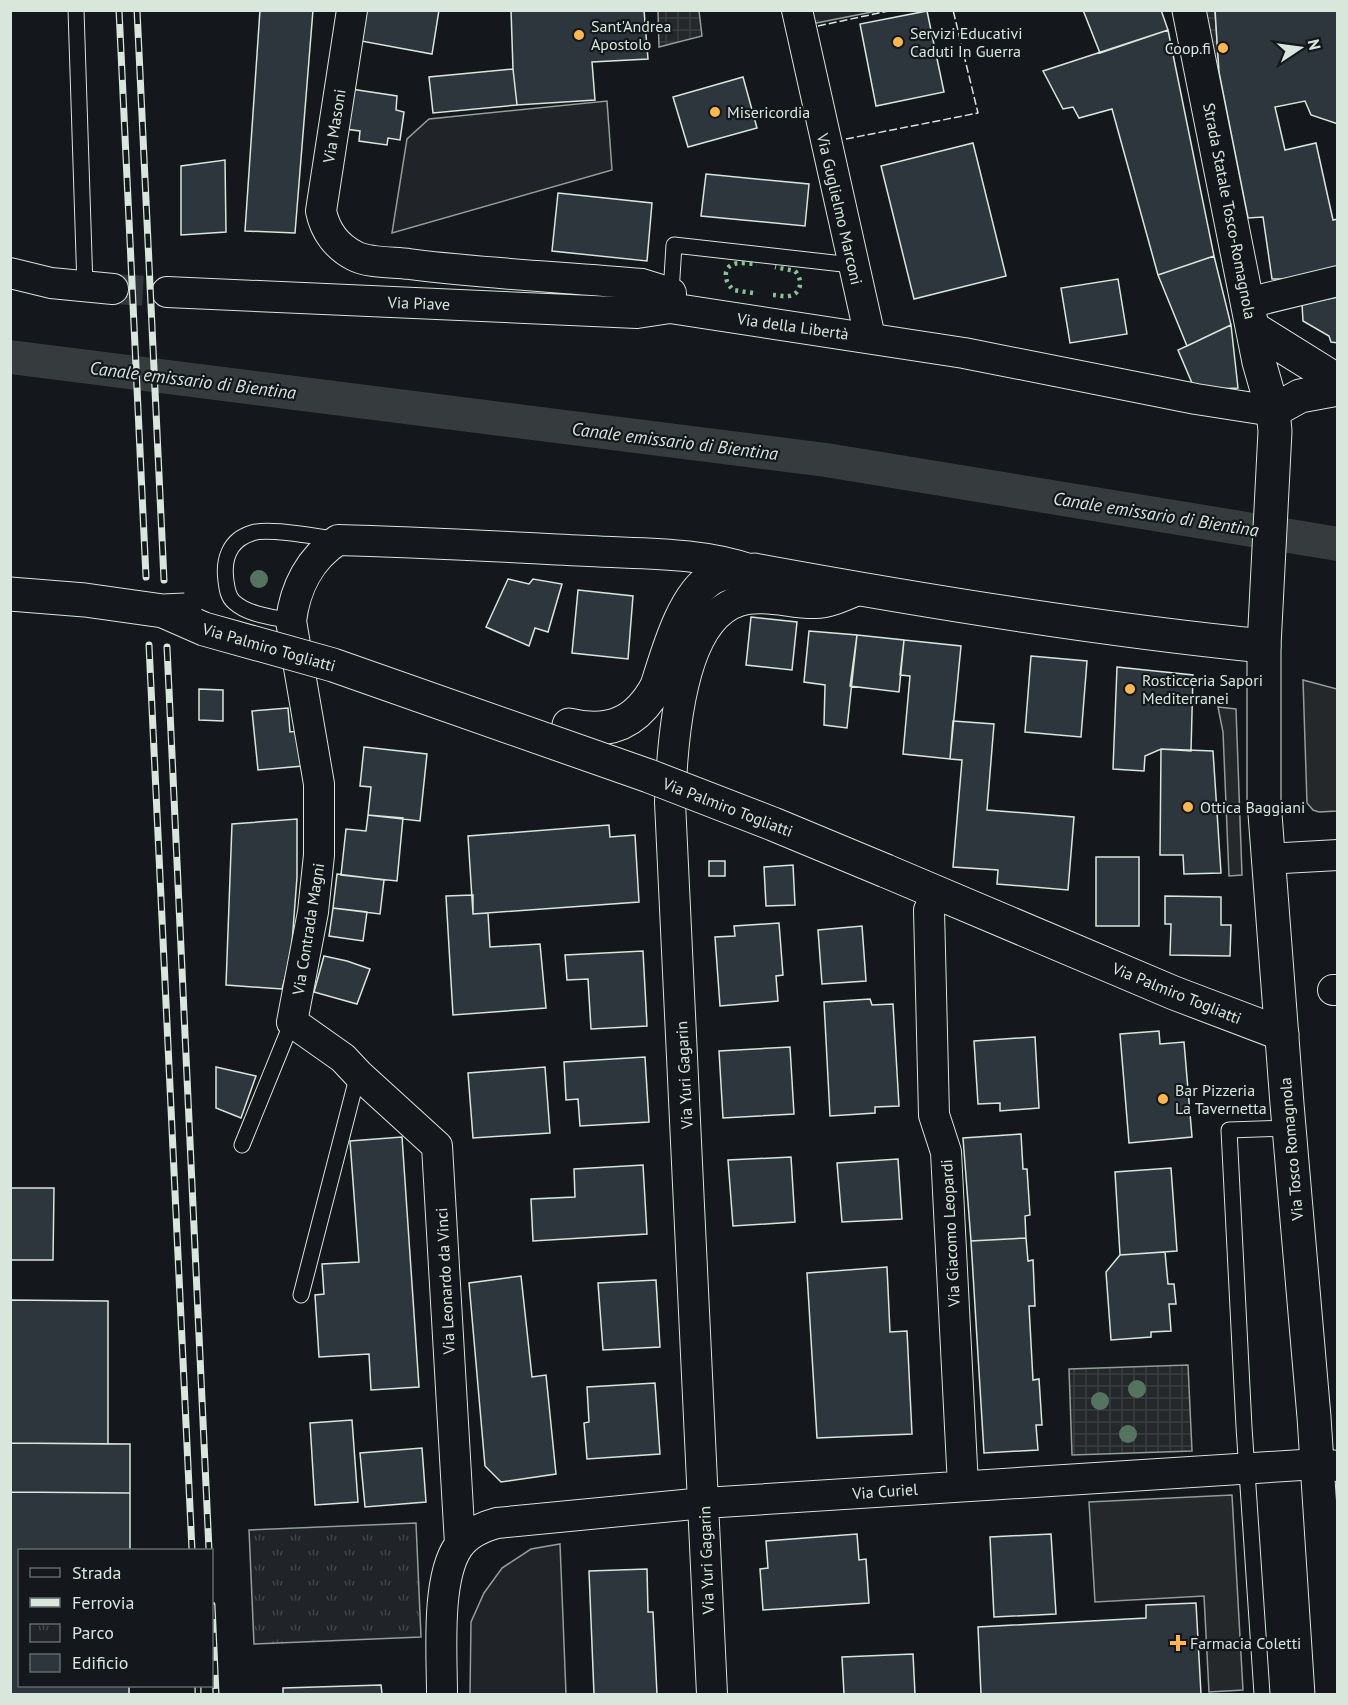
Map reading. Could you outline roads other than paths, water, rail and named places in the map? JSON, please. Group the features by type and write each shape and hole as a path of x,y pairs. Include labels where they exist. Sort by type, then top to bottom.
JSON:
{"main road":[{"name":"Strada Statale Tosco-Romagnola","path":"1189,10 1263,379 1274,421"},
{"path":"1250,316 1338,381"},
{"path":"1274,421 1300,396 1338,389"},
{"name":"Via Tosco Romagnola","path":"1274,421 1265,622 1264,801 1289,1128 1327,1465 1332,1695"},
{"name":"Via Palmiro Togliatti","path":"10,594 85,600 163,611 195,609 217,612 307,635 370,655 568,725 601,730 617,724 639,710 651,696 684,615 697,591 711,578 726,573 753,570 988,611 1164,636 1265,622"},
{"name":"Via Palmiro Togliatti","path":"163,611 204,629 333,665 649,776 773,824 1174,993 1282,1034"}],"street":[{"name":"Via Masoni","path":"333,238 324,226 321,211 352,10"},
{"name":"Via Guglielmo Marconi","path":"797,10 852,265 870,337"},
{"name":"Via della Libertà","path":"333,238 345,251 358,258 425,266 642,284 670,300 964,353 1196,399 1274,421"},
{"path":"10,273 41,281 99,288"},
{"path":"1250,316 1338,281"},
{"name":"Via Piave","path":"167,292 637,313 670,300"},
{"name":"Via Palmiro Togliatti","path":"338,540 652,554 734,563 753,570"},
{"name":"Via Contrada Magni","path":"292,1022 313,912 319,855 319,784 291,621 295,597 306,572 326,548 338,540"},
{"name":"Via Yuri Gagarin","path":"712,1695 670,802 677,716 693,653 700,636 710,622 736,601 758,598 819,603 860,590"},
{"path":"1267,859 1338,855"},
{"name":"Via Giacomo Leopardi","path":"929,910 934,1115 946,1152 963,1486"},
{"path":"292,1022 350,1066"},
{"name":"Via Leonardo da Vinci","path":"350,1066 437,1146 460,1544"},
{"name":"Via Curiel","path":"460,1544 484,1526 497,1523 704,1503 1327,1465"},
{"path":"442,1695 444,1586 450,1565 460,1544"}],"lane":[{"path":"76,10 99,288"},
{"path":"670,300 674,245 852,265"},
{"path":"291,621 248,611 232,601 227,592 225,572 226,557 230,549 238,540 256,532 285,533 338,540"},
{"path":"242,1145 292,1022"},
{"path":"301,1295 350,1066"},
{"path":"1262,1695 1229,1130 1289,1128"}],"waterway":[{"name":"Canale emissario di Bientina","path":"10,357 826,460 1338,544"}],"tunnel":[{"path":"113,289 167,292"}],"railway":[{"path":"119,10 146,577"},
{"path":"137,10 164,580"},
{"path":"149,645 192,1549"},
{"path":"167,647 209,1549"},
{"path":"213,1627 216,1694"},
{"path":"198,1687 198,1694"}],"place":[{"name":"Sant'Andrea Apostolo","path":"579,35"},
{"name":"Servizi Educativi Caduti In Guerra","path":"898,42"},
{"name":"Coop.fi","path":"1223,48"},
{"name":"Misericordia","path":"715,112"},
{"name":"Rosticceria Sapori Mediterranei","path":"1130,689"},
{"name":"Ottica Baggiani","path":"1188,807"},
{"name":"Bar Pizzeria La Tavernetta","path":"1163,1099"},
{"name":"Farmacia Coletti","path":"1178,1643"}]}
